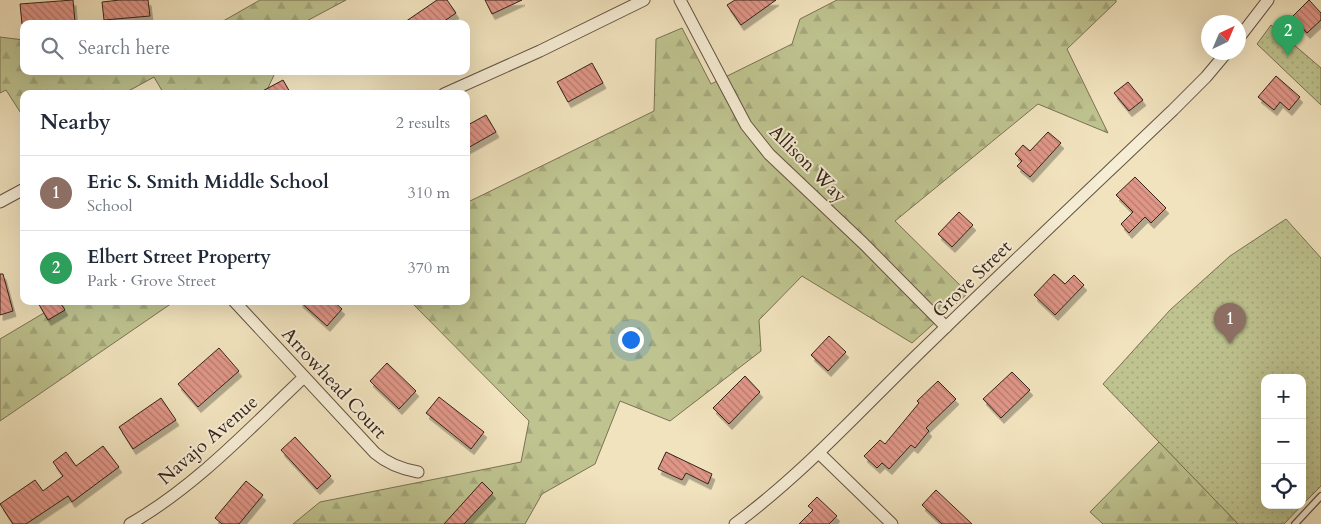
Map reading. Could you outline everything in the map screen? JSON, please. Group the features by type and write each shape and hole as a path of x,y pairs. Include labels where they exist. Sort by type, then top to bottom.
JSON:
{"street":[{"path":"453,90 540,51 644,0"},
{"name":"Allison Way","path":"680,0 746,125 769,154 864,244 946,327"},
{"path":"1246,29 1268,0"},
{"name":"Grove Street","path":"735,524 784,485 819,453 946,327 1173,110 1220,60"},
{"path":"0,202 20,191"},
{"name":"Arrowhead Court","path":"238,305 379,456 397,467 418,472"},
{"name":"Navajo Avenue","path":"130,524 184,487 213,463 304,377"},
{"path":"819,453 892,524"}],"lane":[{"path":"1295,524 1321,496"}],"green space":[{"path":"260,0 346,0 308,20 225,20"},
{"path":"837,0 1116,0 1067,49 1108,133 1038,104 895,221 968,293 912,343 802,276 759,320 761,351 670,421 620,401 595,464 542,494 525,524 293,524 320,502 521,462 529,421 414,305 470,305 470,201 654,111 656,39 682,28 711,84 792,44 800,19"},
{"path":"1271,25 1321,68 1321,105 1257,44"},
{"path":"0,37 20,40 20,75 274,75 267,90 162,90 154,77 130,90 20,90 20,112 6,90 0,93"},
{"path":"1286,219 1321,258 1321,486 1306,501 1306,374 1261,374 1261,509 1299,509 1284,524 1238,524 1103,384 1170,310 1230,256"},
{"path":"57,305 169,305 0,421 0,339"},
{"path":"1159,442 1238,524 1103,524 1090,512"}],"building":[{"path":"73,0 75,20 22,20 20,4"},
{"path":"148,0 150,16 104,20 102,2"},
{"path":"437,0 447,0 456,13 446,20 408,20"},
{"path":"485,0 522,0 492,14"},
{"path":"735,0 776,0 741,25 727,5"},
{"path":"1309,0 1321,13 1321,20 1307,33 1292,17"},
{"path":"592,63 603,83 568,102 557,82"},
{"path":"1276,76 1300,97 1289,110 1280,102 1274,110 1258,97"},
{"path":"283,80 289,90 264,90"},
{"path":"1128,82 1143,100 1129,111 1114,93"},
{"path":"486,115 496,132 470,147 470,124"},
{"path":"1048,132 1061,143 1030,177 1017,166 1022,161 1015,154 1023,145 1030,151"},
{"path":"1135,177 1166,208 1151,223 1145,217 1129,233 1121,224 1133,212 1116,195"},
{"path":"959,212 973,225 952,247 938,234"},
{"path":"0,274 3,274 13,311 0,315"},
{"path":"1054,274 1065,284 1074,275 1084,285 1055,315 1034,295"},
{"path":"39,305 62,305 65,310 48,320"},
{"path":"303,305 338,305 342,309 327,326"},
{"path":"829,336 846,352 828,371 811,355"},
{"path":"219,348 239,371 198,407 178,384"},
{"path":"387,363 416,391 399,409 370,381"},
{"path":"1012,372 1030,390 1001,418 983,399"},
{"path":"745,376 760,392 729,424 713,408"},
{"path":"938,381 956,399 926,428 929,431 915,448 911,445 889,469 882,463 877,468 864,456 880,440 885,444 919,403 917,401"},
{"path":"439,397 484,432 471,449 426,413"},
{"path":"161,398 176,420 133,449 119,427"},
{"path":"295,437 331,476 317,489 281,450"},
{"path":"103,446 119,467 72,502 68,496 26,524 13,524 0,504 35,480 43,491 63,476 53,462 66,452 76,466"},
{"path":"666,452 712,474 708,484 686,473 682,480 658,469"},
{"path":"246,481 263,495 239,524 222,524 215,518"},
{"path":"482,482 493,493 464,524 444,524"},
{"path":"936,490 972,524 942,524 922,505"},
{"path":"817,497 837,516 829,524 799,524 813,510 808,506"}],"place":[{"name":"Elbert Street Property","path":"1288,56"},
{"name":"Eric S. Smith Middle School","path":"1230,344"}]}
